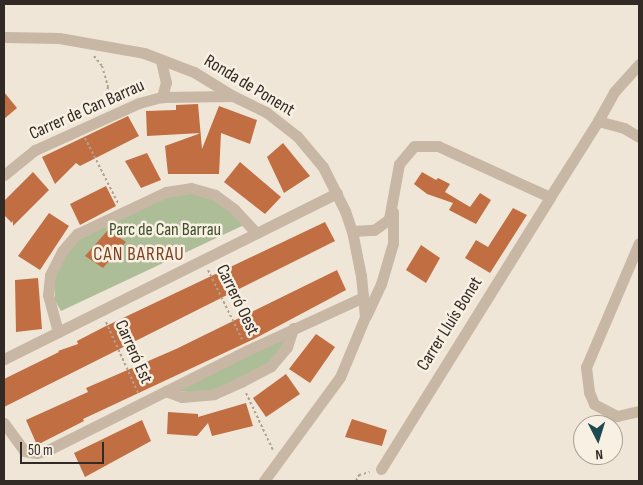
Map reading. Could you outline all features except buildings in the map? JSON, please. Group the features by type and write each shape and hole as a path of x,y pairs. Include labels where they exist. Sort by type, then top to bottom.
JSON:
{"street":[{"name":"Ronda de Ponent","path":"4,36 40,36 144,53 194,72 233,96 266,112 297,136 323,167 337,194 352,231 365,317 340,377 264,481"},
{"name":"Carrer de Can Barrau","path":"161,61 166,82 162,97"},
{"name":"Carrer Lluís Bonet","path":"380,469 598,121 614,92 639,64"},
{"name":"Carrer de Can Barrau","path":"4,175 35,150 140,103 162,97 233,96"},
{"path":"598,121 624,128 639,136"},
{"path":"365,317 381,284 392,242 394,202 399,164 414,146 438,146 550,197"},
{"path":"58,332 48,295 50,274 62,251 77,234 166,192 191,188 215,195 234,209 256,234"},
{"path":"4,359 337,194"},
{"path":"352,231 374,230 389,219 394,202"},
{"path":"639,243 586,367 589,392 594,404 617,416 639,411"},
{"path":"4,423 24,451 37,453 293,328 363,297"},
{"path":"166,391 182,397 214,394 241,382 270,366 287,347 293,328"}],"path":[{"path":"78,41 94,56 106,75 108,87 105,100 100,108"},
{"path":"80,130 123,212"},
{"name":"Carreró Oest","path":"203,260 248,350"},
{"name":"Carreró Est","path":"101,310 142,403"},
{"path":"241,382 279,462"},
{"path":"356,481 359,475 380,469"}],"green space":[{"name":"Parc de Can Barrau","path":"191,193 214,200 232,211 244,225 61,311 55,301 54,272 66,253 80,239 169,196"},
{"path":"291,331 270,365 213,393 168,391"}],"district":[{"name":"CAN BARRAU","path":"139,255"}]}
